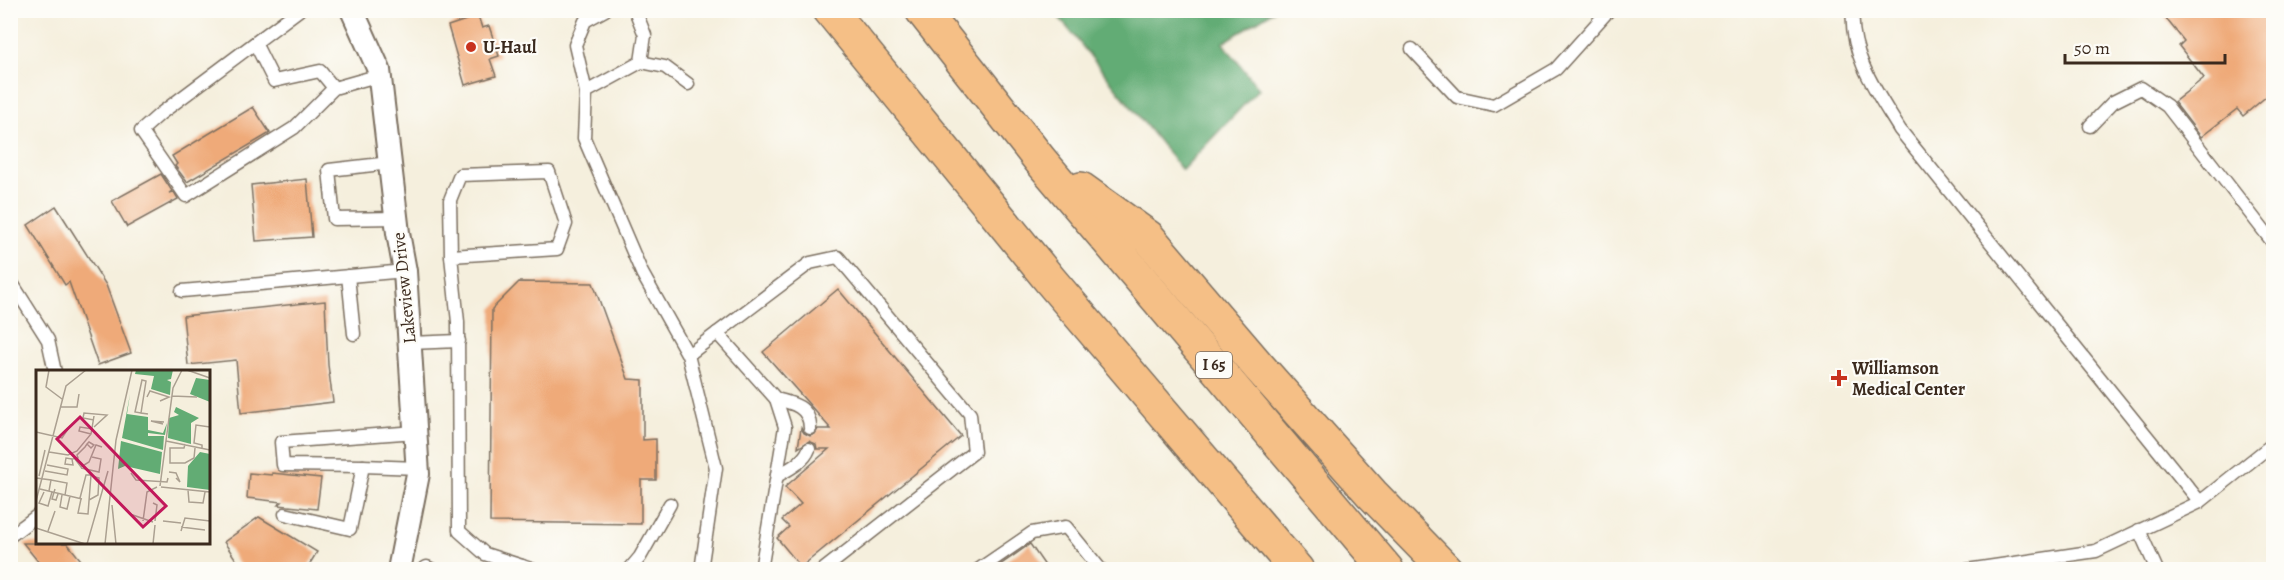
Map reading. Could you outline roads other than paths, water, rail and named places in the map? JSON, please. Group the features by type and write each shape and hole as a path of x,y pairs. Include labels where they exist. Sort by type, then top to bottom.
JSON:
{"highway":[{"path":"830,10 1050,280 1297,570"},
{"name":"I 65","path":"922,10 1040,160 1387,570"},
{"path":"1040,160 1148,237 1372,494 1446,570"},
{"path":"1050,280 1188,474 1269,570"}],"street":[{"name":"Lakeview Drive","path":"357,12 380,75 405,271 418,468 399,570"}],"lane":[{"path":"298,10 160,114 141,131 186,196 294,128 334,88 380,75"},
{"path":"605,10 585,21 575,45 586,92 584,138 642,273 688,355 716,468 701,570"},
{"path":"635,10 645,35 641,62"},
{"path":"1412,49 1457,97 1494,105 1556,69 1610,10"},
{"path":"1853,10 1851,26 1866,75 1900,130 2200,502"},
{"path":"255,44 273,81 320,71 334,88"},
{"path":"586,92 641,62 665,67 688,84"},
{"path":"2090,126 2113,102 2141,88 2167,106 2274,244"},
{"path":"390,163 329,170 334,219 397,218"},
{"path":"451,256 557,249 566,224 549,172 460,175 450,200 451,256 459,341 459,531 485,554 525,569"},
{"path":"688,355 810,263 838,257 970,414 974,452 823,570"},
{"path":"182,291 405,271"},
{"path":"348,276 354,334"},
{"path":"10,280 48,340 55,370"},
{"path":"717,333 776,399 785,427 761,570"},
{"path":"410,343 459,341"},
{"path":"776,399 799,405 810,420 810,428"},
{"path":"416,432 281,442 282,465 418,468"},
{"path":"1967,570 2096,551 2200,502 2274,443"},
{"path":"777,476 798,463 809,449"},
{"path":"285,514 351,529 363,466"},
{"path":"629,570 640,557 670,504"},
{"path":"10,536 36,516"},
{"path":"978,570 1032,532 1066,527 1101,570"},
{"path":"2139,530 2157,570"},
{"path":"422,570 427,567 433,570"}],"place":[{"name":"U-Haul","path":"471,47"},
{"name":"Williamson Medical Center","path":"1839,378"}]}
